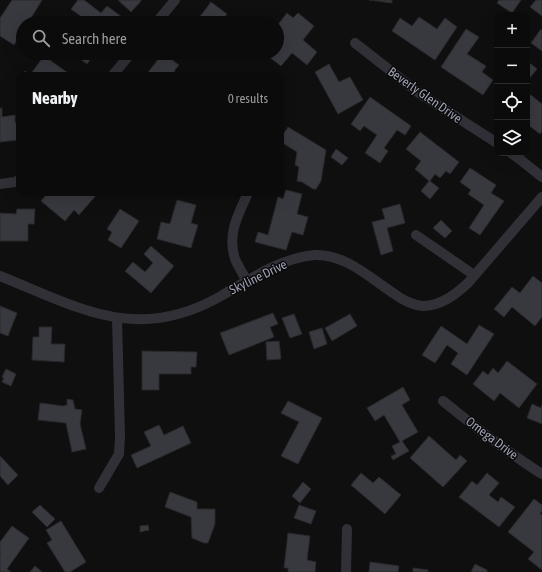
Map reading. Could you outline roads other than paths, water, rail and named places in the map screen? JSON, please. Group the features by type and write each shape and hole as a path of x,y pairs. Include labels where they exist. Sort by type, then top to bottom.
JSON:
{"street":[{"path":"162,16 176,0"},
{"name":"Beverly Glen Drive","path":"355,43 419,93 494,141"},
{"path":"115,72 125,60"},
{"path":"516,156 542,177"},
{"path":"0,184 16,182"},
{"path":"247,196 235,223 232,242 235,259 247,281"},
{"name":"Skyline Drive","path":"0,276 88,312 117,318 143,320 162,318 198,308 267,270 287,262 315,255 328,256 356,267 400,298 412,304 423,306 435,304 458,292 542,198"},
{"path":"416,235 474,275"},
{"path":"99,488 119,454 120,436 117,318"},
{"name":"Omega Drive","path":"443,401 484,434 542,474"},
{"path":"346,572 347,529"}]}
